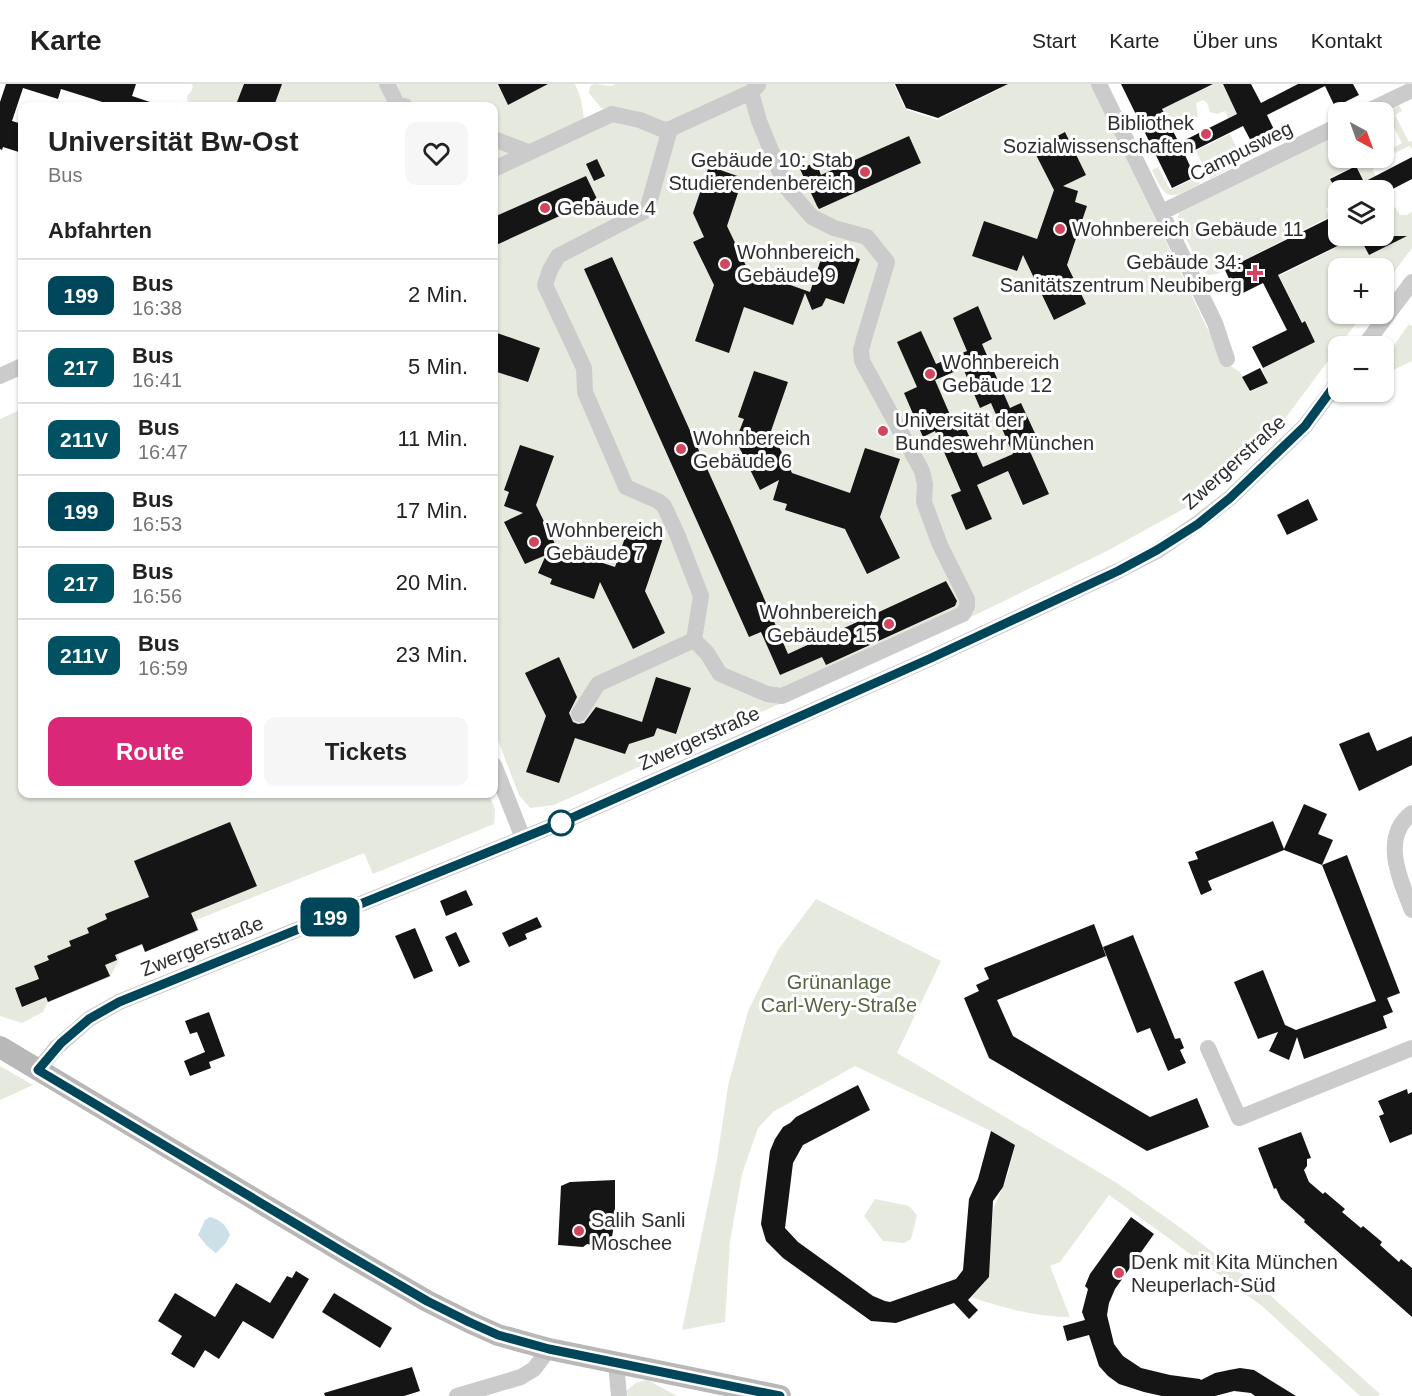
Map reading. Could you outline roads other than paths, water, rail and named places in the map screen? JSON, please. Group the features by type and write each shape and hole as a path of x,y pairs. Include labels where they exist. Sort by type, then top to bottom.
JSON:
{"main road":[{"path":"0,1047 427,1301 498,1335 549,1349 780,1396"}],"street":[{"path":"387,84 396,102"},
{"path":"1099,84 1215,323 1227,359"},
{"path":"498,167 612,114 633,118 664,130 670,129 755,88 759,121 791,194 817,220 834,228 867,237 887,261 861,350 862,361 922,471 925,484 924,502 940,545 967,599 968,606 963,614 782,696 767,694 720,674 707,653 694,640"},
{"path":"1387,102 1412,90"},
{"path":"670,129 647,210 558,256 550,270 546,285 584,368 585,392 626,487 650,496 664,506 681,544 701,596 694,640"},
{"name":"Campusweg","path":"1162,212 1328,131"},
{"path":"498,141 528,152"},
{"path":"498,143 505,152 504,158 498,165"},
{"path":"1372,336 1412,282"},
{"path":"0,376 18,368"},
{"name":"Zwergerstraße","path":"38,1070 61,1043 89,1019 119,1002 523,838 929,659 1118,571 1198,524 1263,468 1305,426 1328,395"},
{"path":"579,714 598,684 694,640"},
{"path":"498,775 523,838"},
{"path":"1412,813 1404,819 1395,840 1395,856 1400,879 1412,910"},
{"path":"1208,1048 1239,1118 1412,1048"},
{"path":"457,1396 521,1377 534,1369 549,1349"},
{"path":"616,1363 619,1396"}],"place":[{"name":"Bibliothek Sozialwissenschaften","path":"1206,134"},
{"name":"Gebäude 10: Stab Studierendenbereich","path":"865,172"},
{"name":"Gebäude 4","path":"545,208"},
{"name":"Wohnbereich Gebäude 11","path":"1060,229"},
{"name":"Wohnbereich Gebäude 9","path":"725,264"},
{"name":"Gebäude 34: Sanitätszentrum Neubiberg","path":"1255,273"},
{"name":"Wohnbereich Gebäude 12","path":"930,374"},
{"name":"Universität der Bundeswehr München","path":"883,431"},
{"name":"Wohnbereich Gebäude 6","path":"681,449"},
{"name":"Wohnbereich Gebäude 7","path":"534,542"},
{"name":"Wohnbereich Gebäude 15","path":"889,624"},
{"name":"Salih Sanli Moschee","path":"579,1231"},
{"name":"Denk mit Kita München Neuperlach-Süd","path":"1119,1273"}],"park label":[{"name":"Grünanlage Carl-Wery-Straße","path":"839,994"}]}
